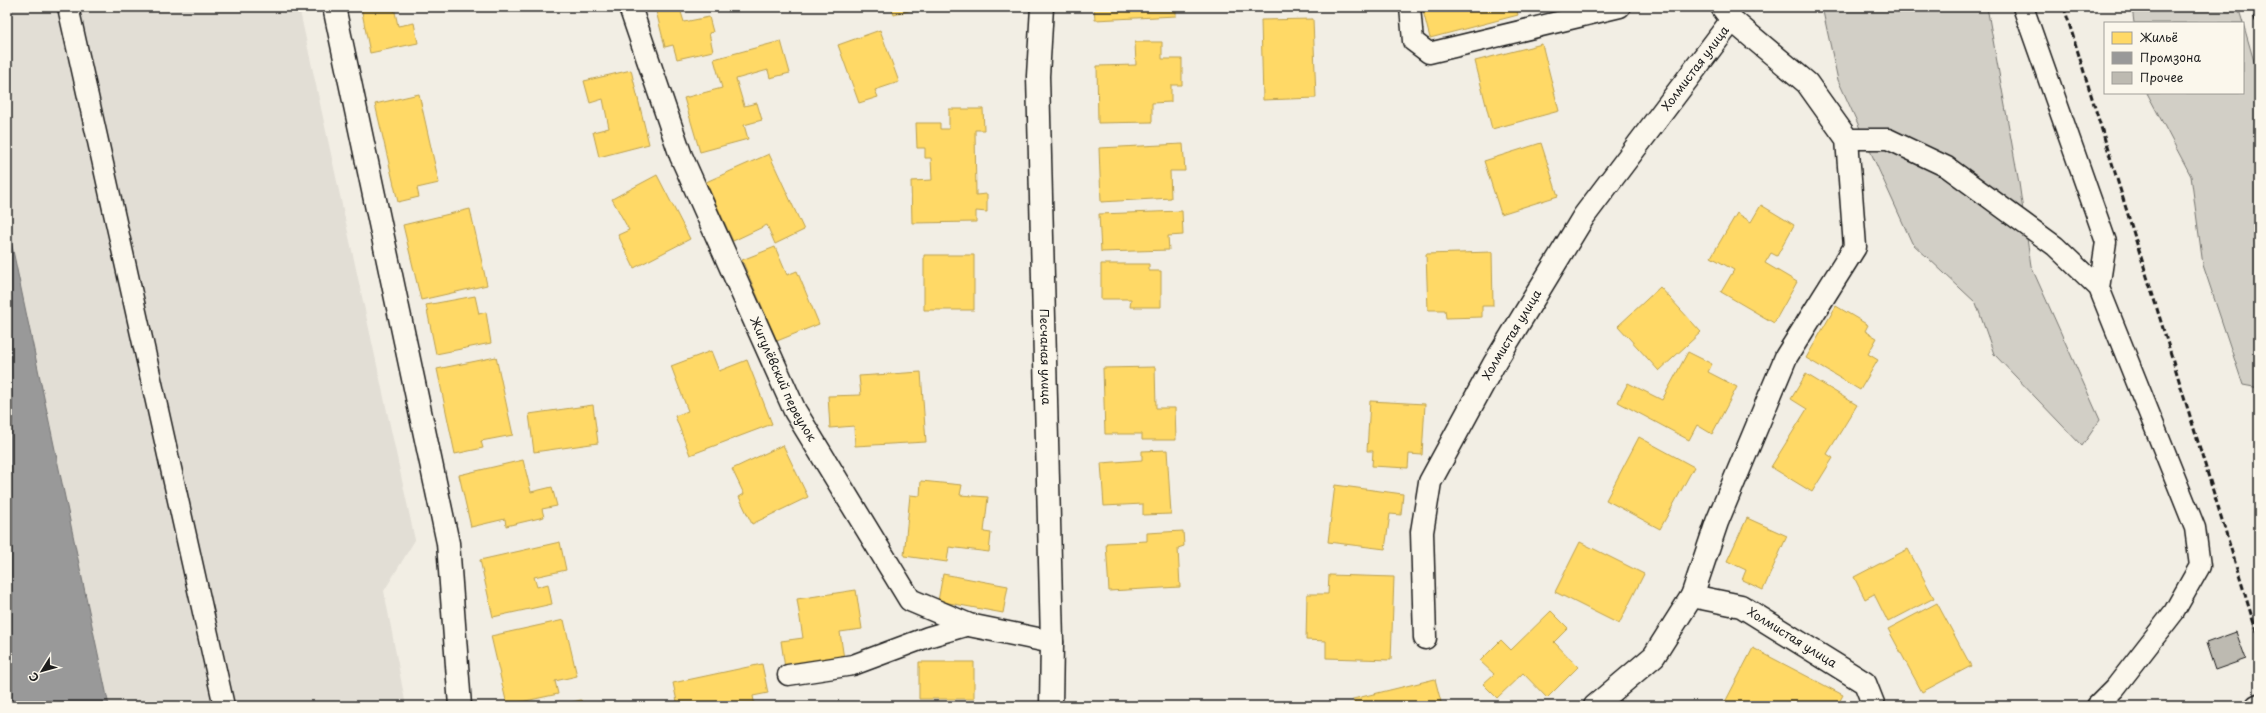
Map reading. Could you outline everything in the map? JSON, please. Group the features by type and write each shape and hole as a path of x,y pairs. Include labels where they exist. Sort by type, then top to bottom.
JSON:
{"street":[{"path":"334,7 448,543 460,706"},
{"name":"Жигулёвский переулок","path":"630,7 681,156 795,411 910,600 969,625 1052,642"},
{"name":"Песчаная улица","path":"1042,7 1038,76 1052,642 1051,706"},
{"name":"Холмистая улица","path":"1425,638 1422,532 1430,482 1494,364 1584,216 1727,14 1807,83 1847,139"},
{"path":"1595,706 1654,656 1692,596 1717,522 1786,357 1855,247 1847,139"},
{"name":"Холмистая улица","path":"1692,596 1741,606 1865,683 1874,706"}],"lane":[{"path":"68,7 224,706"},
{"path":"1410,7 1414,41 1429,53 1620,7"},
{"path":"2023,7 2106,242 2099,288"},
{"path":"1847,139 1888,138 1947,167 2055,246 2099,288 2196,528 2200,566 2174,612 2115,688 2098,706"},
{"path":"788,675 853,665 928,637 969,625"}],"shaded area":[{"path":"7,7 299,7 415,540 384,591 406,706 7,706"},
{"path":"1822,7 1987,7 2019,183 2031,266 2100,420 2082,446 1994,354 1976,303 1912,243 1838,80"},
{"path":"2132,7 2238,7 2243,22 2134,22"},
{"path":"2244,26 2259,79 2259,388 2243,385 2203,265 2191,176 2148,94 2244,94"}],"building: Жильё":[{"path":"361,7 394,7 398,26 414,23 418,43 370,53"},
{"path":"655,7 702,7 681,12 684,22 709,17 713,32 709,33 713,51 677,59 673,45 665,47"},
{"path":"891,7 922,7 894,15"},
{"path":"1094,7 1176,7 1176,16 1095,20"},
{"path":"1422,7 1516,7 1518,15 1430,38"},
{"path":"1313,19 1316,98 1263,100 1261,20"},
{"path":"880,30 899,82 875,90 878,97 859,103 838,45"},
{"path":"781,41 790,73 770,78 768,70 736,79 744,106 757,103 762,120 744,125 748,139 700,152 684,98 722,88 714,59"},
{"path":"1135,42 1162,42 1162,59 1182,59 1182,85 1171,85 1171,102 1152,103 1152,122 1098,123 1097,66 1136,65"},
{"path":"1542,44 1559,111 1492,129 1475,61"},
{"path":"631,70 649,144 599,157 593,132 609,128 603,99 590,103 584,81"},
{"path":"419,94 439,183 417,188 419,197 398,202 375,104"},
{"path":"949,109 983,109 984,130 975,130 976,195 987,194 987,212 976,211 976,222 912,223 911,181 932,180 931,158 925,158 925,148 917,148 916,123 940,123 940,129 949,129"},
{"path":"1541,143 1558,196 1501,214 1484,161"},
{"path":"1183,144 1185,171 1170,171 1171,198 1101,202 1099,148"},
{"path":"769,154 804,230 775,244 767,225 733,241 706,182"},
{"path":"657,175 690,239 634,268 618,235 629,230 612,199"},
{"path":"1761,205 1794,225 1777,256 1771,253 1765,263 1797,282 1774,323 1721,292 1734,270 1711,257 1737,213 1751,222"},
{"path":"470,209 487,285 421,300 403,225"},
{"path":"1182,211 1183,235 1168,236 1169,250 1101,252 1099,214"},
{"path":"775,247 787,275 797,271 819,324 777,341 742,260"},
{"path":"1492,252 1493,306 1482,306 1482,317 1446,318 1445,310 1428,310 1426,254"},
{"path":"924,255 974,255 974,310 924,310"},
{"path":"1101,264 1149,264 1149,271 1161,271 1161,307 1130,307 1131,299 1101,299"},
{"path":"1660,287 1701,332 1659,371 1618,326"},
{"path":"475,296 479,314 486,312 491,343 436,354 426,305"},
{"path":"1836,306 1868,325 1865,331 1877,338 1868,354 1878,360 1860,390 1806,358"},
{"path":"711,351 719,371 747,360 772,424 690,455 675,416 688,411 671,366"},
{"path":"1688,352 1712,364 1708,372 1737,387 1712,434 1697,425 1689,440 1618,402 1628,383 1662,400"},
{"path":"496,357 513,435 481,441 483,448 455,454 437,369"},
{"path":"1155,367 1156,408 1175,408 1176,440 1142,440 1142,434 1105,434 1103,368"},
{"path":"921,372 926,442 855,446 854,426 830,428 828,396 861,395 859,376"},
{"path":"1806,374 1857,405 1827,454 1833,458 1812,492 1771,467 1807,409 1791,399"},
{"path":"1370,401 1425,404 1422,455 1409,454 1408,468 1372,466 1373,451 1367,451"},
{"path":"593,405 598,443 534,452 529,414"},
{"path":"1639,437 1694,467 1660,529 1606,500"},
{"path":"783,445 808,497 752,524 739,497 744,494 732,469"},
{"path":"1167,450 1171,514 1143,515 1143,504 1104,506 1101,463 1142,460 1142,451"},
{"path":"523,460 531,492 552,487 557,506 542,509 544,517 506,526 505,519 471,527 459,475"},
{"path":"921,481 962,485 960,495 988,497 984,532 991,533 989,552 949,547 947,562 904,556 910,495 920,496"},
{"path":"1335,485 1403,494 1401,515 1390,514 1385,549 1328,542"},
{"path":"1747,518 1787,536 1763,590 1742,580 1746,570 1727,561"},
{"path":"1183,531 1184,546 1178,548 1180,587 1109,591 1106,543 1147,541 1147,533"},
{"path":"560,542 566,570 534,577 537,587 548,584 552,604 493,617 480,560"},
{"path":"1580,542 1644,574 1619,624 1555,592"},
{"path":"1908,549 1934,598 1888,622 1874,594 1865,599 1854,577"},
{"path":"943,574 1008,586 1003,613 938,601"},
{"path":"1329,575 1394,577 1391,660 1326,658 1326,641 1306,640 1307,594 1328,594"},
{"path":"856,590 862,629 840,632 844,659 785,668 781,641 803,638 797,599"},
{"path":"1937,603 1971,666 1922,692 1888,629"},
{"path":"1551,611 1568,628 1554,642 1578,667 1547,698 1523,673 1497,698 1483,684 1494,674 1480,661 1501,640 1511,650"},
{"path":"564,620 577,676 555,681 558,694 507,705 491,636"},
{"path":"1753,648 1843,695 1837,706 1723,706"},
{"path":"919,662 974,662 974,699 919,699"},
{"path":"762,664 768,693 753,696 755,706 678,706 673,683"},
{"path":"1435,679 1442,706 1355,706 1353,699"},
{"path":"581,700 583,706 557,706"}],"building: Промзона":[{"path":"7,222 109,706 7,706"}],"building: Прочее":[{"path":"2236,632 2246,659 2215,670 2206,643"}],"railway":[{"path":"2064,7 2259,640"},
{"path":"2252,7 2259,31"}]}
